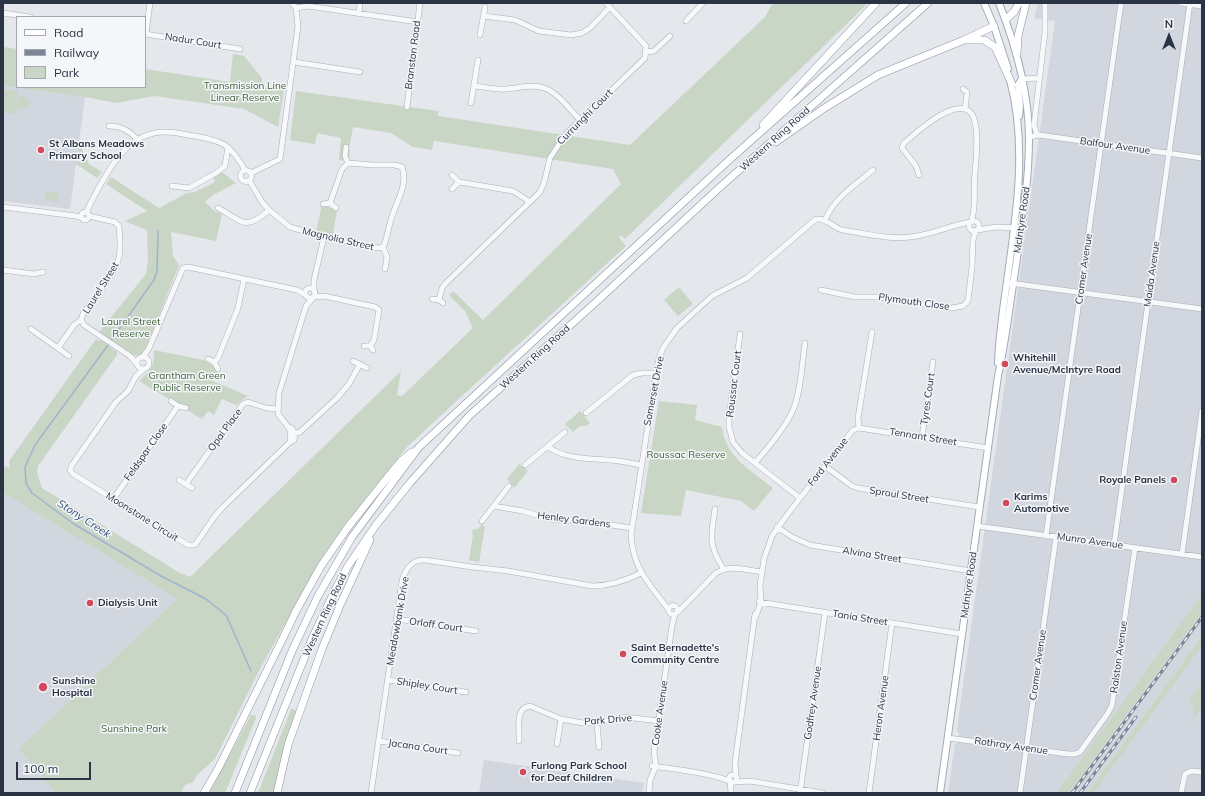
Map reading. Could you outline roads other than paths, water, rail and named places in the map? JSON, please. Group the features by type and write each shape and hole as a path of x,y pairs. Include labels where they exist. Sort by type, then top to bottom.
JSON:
{"highway":[{"path":"728,161 876,3"},
{"name":"Western Ring Road","path":"235,793 292,651 318,596 352,537 419,447 728,161 906,3"},
{"name":"Western Ring Road","path":"250,793 317,628 345,572 376,525 409,484 469,416 720,188 928,3"},
{"path":"1006,18 1014,12 1019,3"},
{"path":"1017,54 1018,36 1026,3"},
{"path":"720,188 773,145 854,89 878,75 964,40 994,26"},
{"path":"964,40 984,40 995,47 1012,84"},
{"path":"204,793 219,767 286,634 296,611 321,566 348,527 401,461 419,447"},
{"path":"278,793 288,745 322,649 376,525"}],"main road":[{"path":"984,3 994,26 1012,84 1018,126"},
{"name":"McIntyre Road","path":"940,793 998,376 999,345 1010,283 1017,228 1027,184 1029,137 1028,114 1017,54 1006,18 999,3"},
{"path":"994,26 1006,18"},
{"path":"1018,126 1020,106 1018,85 1022,79"},
{"name":"McIntyre Road","path":"1017,228 1018,126"},
{"path":"1019,137 1029,137"}],"street":[{"path":"146,28 150,3"},
{"path":"251,173 280,159 298,26 296,8 292,3"},
{"path":"359,14 360,3"},
{"name":"Branston Road","path":"407,107 420,3"},
{"path":"686,21 703,3"},
{"path":"1037,135 1034,125 1046,26 1045,3"},
{"name":"Cromer Avenue","path":"1046,536 1121,3"},
{"path":"1182,3 1202,6"},
{"name":"Maida Avenue","path":"1114,545 1190,4"},
{"path":"484,16 515,20 539,31 571,35 582,33 590,28 608,5 642,40 646,46 647,52"},
{"path":"296,8 308,6 418,22"},
{"path":"480,35 485,7"},
{"path":"3,13 23,16"},
{"name":"Nadur Court","path":"146,34 240,49"},
{"name":"Currunghi Court","path":"432,299 441,301 442,288 446,283 540,192 544,183 550,158 565,135 645,58 647,52 654,51 670,36"},
{"path":"471,103 475,86 478,60"},
{"path":"294,62 360,72"},
{"path":"1022,79 1039,78"},
{"path":"475,86 505,89 536,86 551,91 560,98 580,120"},
{"path":"963,89 967,92 968,96 965,109"},
{"path":"919,175 916,166 903,150 902,147 904,143 933,120 958,109 965,109 969,111 974,118 977,140 974,180 974,213 969,226 970,229"},
{"path":"109,126 118,126 125,129 137,140"},
{"path":"85,215 107,172 121,154 137,140 155,133 167,132 212,139 226,144 245,170 251,173"},
{"name":"Balfour Avenue","path":"1029,137 1037,135 1202,158"},
{"path":"330,203 342,169 348,163 345,156 346,146"},
{"path":"172,186 189,188 216,173 225,166 228,147"},
{"name":"Magnolia Street","path":"249,180 262,202 269,210 290,227 324,237 378,248 384,247 387,240 392,215 400,195 404,173 402,167 395,165 373,166 348,163"},
{"path":"245,170 241,172 240,178 243,181 249,180 251,173"},
{"path":"874,170 837,200 830,208 825,220 842,230 897,237 916,236 975,221 996,227 1017,228"},
{"path":"452,175 459,182 513,191 530,202"},
{"path":"452,190 459,182"},
{"path":"323,204 330,203 336,208"},
{"name":"Laurel Street","path":"3,207 76,216 85,215 114,222 119,226 120,250 115,268 83,314 81,320 84,325 130,356 138,365"},
{"path":"218,208 231,214 236,219 250,223 269,210"},
{"path":"974,213 978,223 977,230"},
{"name":"Somerset Drive","path":"673,610 661,600 641,573 633,550 631,528 659,358 669,338 677,328 712,296 747,278 816,220 825,220"},
{"path":"951,226 970,229 973,231 996,227"},
{"name":"Plymouth Close","path":"821,290 855,297 874,297 952,308 963,306 968,301 972,266 973,240 970,229"},
{"name":"Plymouth Close","path":"973,240 977,230"},
{"path":"306,306 314,294 314,280 324,237"},
{"path":"384,247 386,255 385,269"},
{"path":"149,348 149,366 144,369 140,368 138,365 138,360 149,348 183,268 188,267 307,292"},
{"path":"3,270 34,274 43,272"},
{"path":"214,362 218,358 238,308 244,279"},
{"path":"314,280 307,292 306,306 281,386 278,415 294,434 302,431 337,398 348,384 360,364"},
{"path":"1010,283 1202,309"},
{"path":"307,292 311,288 314,294"},
{"path":"307,292 310,298 314,294"},
{"path":"314,294 375,307 379,310 374,340 369,347"},
{"path":"58,348 74,325 81,320"},
{"path":"32,329 69,356"},
{"path":"859,428 858,418 872,332"},
{"name":"Roussac Court","path":"740,334 729,418 729,427 732,438 737,448 800,498"},
{"path":"755,463 786,422 793,410 797,397 805,343"},
{"name":"Laurel Street","path":"130,356 142,357"},
{"path":"142,357 149,361"},
{"path":"208,359 214,362 218,369"},
{"path":"354,361 367,368"},
{"name":"Tyres Court","path":"922,437 933,362"},
{"name":"Moonstone Circuit","path":"138,365 136,376 128,391 116,402 70,470 73,474 188,545 193,546 198,542 222,508 290,442 294,434"},
{"name":"Moonstone Circuit","path":"136,376 144,369"},
{"path":"586,413 633,375 642,372 656,373"},
{"path":"171,401 178,406 186,408"},
{"name":"Opal Place","path":"186,484 243,404 248,402 266,408 278,409"},
{"name":"Feldspar Close","path":"114,498 178,406"},
{"path":"1182,554 1202,411"},
{"name":"Tennant Street","path":"859,428 988,448"},
{"name":"Ford Avenue","path":"731,793 756,616 755,610 759,602 757,594 766,551 777,527 853,430 859,428"},
{"path":"525,465 565,432"},
{"path":"548,446 556,452 586,460 610,460 641,465"},
{"name":"Sproul Street","path":"825,466 852,486 858,488 979,507"},
{"path":"179,480 192,488"},
{"path":"482,521 509,486"},
{"name":"Henley Gardens","path":"494,506 523,511 549,519 585,521 631,528"},
{"path":"715,509 711,538 713,552 723,568"},
{"name":"Munro Avenue","path":"977,526 1202,557"},
{"name":"Alvina Street","path":"777,527 792,537 810,545 971,571"},
{"name":"Cromer Avenue","path":"1020,793 1056,537"},
{"name":"Ralston Avenue","path":"1075,754 1080,752 1108,714 1112,705 1135,548"},
{"name":"Meadowbank Drive","path":"371,793 404,576 411,564 421,559 508,571 592,586 605,586 617,583 641,573"},
{"path":"673,610 686,602 723,568 762,572"},
{"name":"Tania Street","path":"759,602 962,634"},
{"name":"Cooke Avenue","path":"649,793 650,772 654,766 652,758 659,721 673,610"},
{"name":"Godfrey Avenue","path":"800,791 825,612"},
{"name":"Orloff Court","path":"397,620 476,631"},
{"name":"Heron Avenue","path":"869,793 892,623"},
{"name":"Shipley Court","path":"388,680 466,692"},
{"name":"Park Drive","path":"519,741 519,718 524,707 530,706 561,719 583,723 597,723 625,717 659,721"},
{"path":"557,744 561,719"},
{"path":"597,723 599,747"},
{"name":"Rothray Avenue","path":"948,738 1075,754"},
{"name":"Jacana Court","path":"379,741 458,753"},
{"path":"654,766 800,791 823,793"},
{"path":"1181,793 1183,778 1188,772 1202,772"}],"waterway":[{"name":"Stony Creek","path":"112,339 154,280 157,271 158,231"},
{"name":"Stony Creek","path":"108,345 35,445 25,467 26,483 32,493 74,524 161,576 206,599 226,615 251,671"}],"railway":[{"path":"1072,793 1202,617"},
{"path":"1080,793 1136,717"}],"place":[{"name":"St Albans Meadows Primary School","path":"41,150"},
{"name":"Whitehill Avenue/McIntyre Road","path":"1005,364"},
{"name":"Royale Panels","path":"1174,480"},
{"name":"Karims Automotive","path":"1006,503"},
{"name":"Dialysis Unit","path":"90,603"},
{"name":"Saint Bernadette's Community Centre","path":"623,654"},
{"name":"Sunshine Hospital","path":"43,687"},
{"name":"Furlong Park School for Deaf Children","path":"523,772"}],"park label":[{"name":"Transmission Line Linear Reserve","path":"245,92"},
{"name":"Laurel Street Reserve","path":"131,328"},
{"name":"Grantham Green Public Reserve","path":"187,382"},
{"name":"Roussac Reserve","path":"686,455"},
{"name":"Sunshine Park","path":"134,729"}]}
